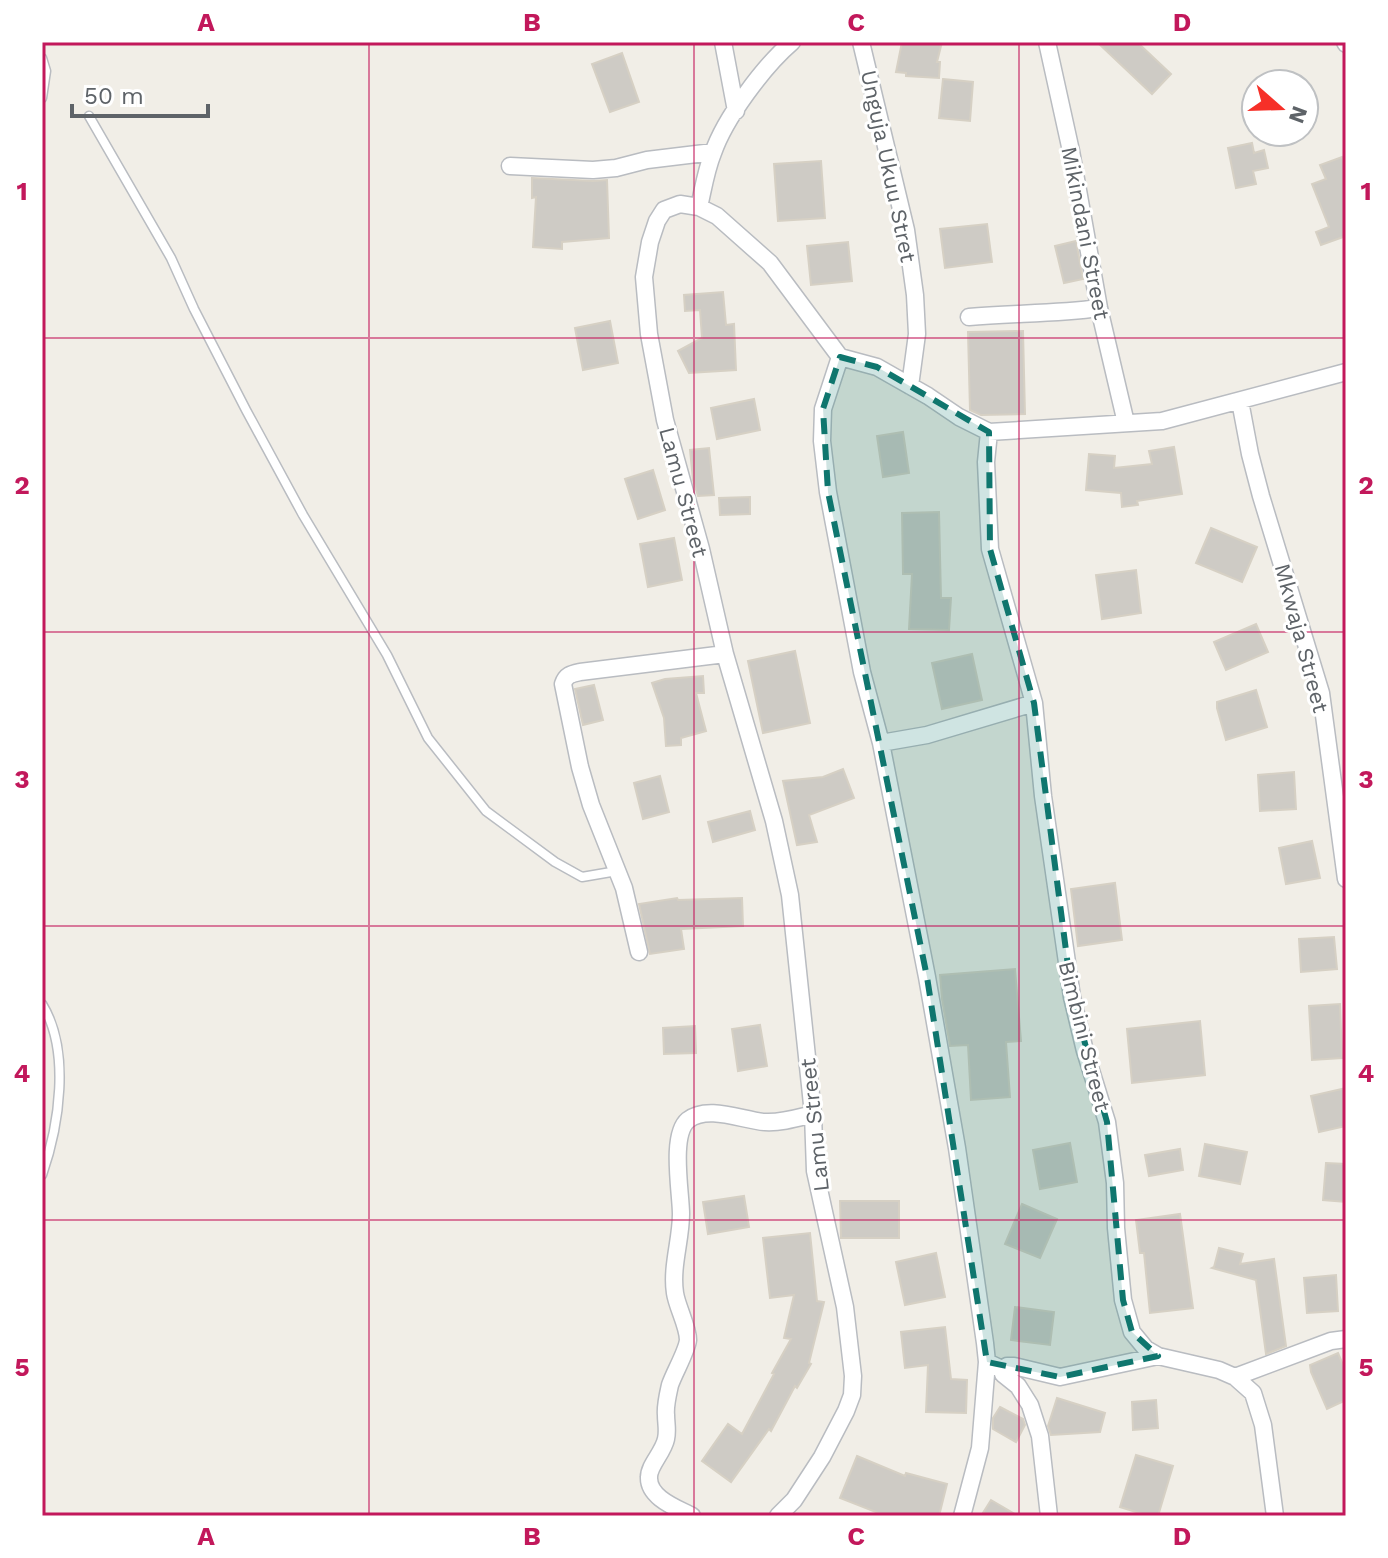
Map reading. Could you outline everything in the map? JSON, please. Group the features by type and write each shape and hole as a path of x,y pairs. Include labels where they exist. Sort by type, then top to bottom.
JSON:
{"street":[{"path":"723,42 736,111"},
{"path":"792,42 775,56 736,111 713,152 699,207 717,216 770,263 840,357 877,367 989,432 1162,421 1346,372"},
{"name":"Unguja Ukuu Stret","path":"861,42 906,230 917,334 910,386"},
{"name":"Mikindani Street","path":"1047,42 1071,151 1099,308 1126,423"},
{"path":"510,166 593,170 713,152"},
{"name":"Lamu Street","path":"699,207 680,204 664,210 657,221 644,277 649,334 665,420 701,549 725,654 774,821 790,895 813,1114 815,1171 845,1307 853,1376 852,1395 832,1439 794,1500 778,1516"},
{"path":"969,317 1099,308"},
{"path":"840,357 823,409 822,441 828,492 862,672 881,743 927,977 994,1366 980,1448 962,1516"},
{"name":"Mkwaja Street","path":"1240,401 1261,496 1321,693 1346,879"},
{"name":"Bimbini Street","path":"989,432 986,462 990,549 1034,703 1043,796 1072,997 1107,1122 1115,1183 1123,1300 1132,1332 1146,1349 1158,1356"},
{"path":"639,952 624,888 591,805 580,767 563,684 565,678 580,672 725,654"},
{"path":"881,743 927,735 1034,703"},
{"path":"692,1516 659,1498 651,1488 649,1477 667,1437 665,1413 669,1388 688,1340 675,1294 674,1278 681,1214 678,1174 680,1135 685,1123 692,1117 704,1115 727,1114 765,1122 782,1122 813,1114"},
{"path":"1235,1377 1331,1341 1346,1339"},
{"path":"994,1366 1014,1366 1060,1377 1158,1356 1219,1370 1235,1377 1253,1393 1263,1425 1275,1516"},
{"path":"994,1366 1018,1386 1030,1405 1040,1436 1049,1516"}],"lane":[{"path":"42,58 46,71 42,98"},
{"path":"89,116 171,258 253,423 387,655 428,738 486,811 555,862 582,877 617,871"},
{"path":"42,1004 54,1030 58,1059 56,1122 42,1175"}],"highlighted area":[{"path":"840,357 877,367 989,432 990,549 1034,703 1072,997 1107,1122 1123,1300 1132,1332 1158,1356 1060,1377 987,1362 927,977 828,492 823,409"}],"building":[{"path":"902,42 942,42 937,62 940,62 939,78 906,76 906,73 896,72"},
{"path":"1097,42 1137,42 1171,74 1152,94"},
{"path":"622,53 639,102 610,112 592,64"},
{"path":"943,79 973,82 970,121 939,118"},
{"path":"1240,146 1240,148 1253,148 1254,153 1264,150 1268,168 1253,171 1256,184 1236,188 1228,148"},
{"path":"1342,157 1346,167 1346,236 1321,245 1316,232 1329,227 1312,184 1326,179 1320,165"},
{"path":"821,161 825,218 778,221 774,164"},
{"path":"532,178 607,180 609,238 562,242 562,249 533,247 536,197 532,198"},
{"path":"987,224 992,262 945,268 940,229"},
{"path":"1076,241 1083,279 1064,283 1055,246"},
{"path":"848,242 852,281 811,285 807,246"},
{"path":"723,292 726,325 734,324 736,370 689,373 678,351 702,338 700,310 685,311 684,295"},
{"path":"610,321 618,363 583,370 575,328"},
{"path":"1023,331 1025,414 981,415 970,410 968,332"},
{"path":"754,399 760,430 717,439 711,408"},
{"path":"903,432 909,473 883,477 877,436"},
{"path":"1174,447 1182,494 1137,501 1138,505 1122,507 1121,493 1086,490 1089,454 1115,456 1114,468 1152,464 1149,451"},
{"path":"709,448 714,495 698,496 690,450"},
{"path":"653,470 665,510 638,519 625,479"},
{"path":"750,497 750,514 720,515 719,498"},
{"path":"939,512 941,598 951,598 949,630 909,629 912,574 903,574 902,513"},
{"path":"1211,528 1257,547 1242,582 1196,563"},
{"path":"674,538 682,580 648,587 640,544"},
{"path":"1136,570 1141,613 1102,619 1096,575"},
{"path":"1256,624 1268,652 1226,670 1214,642"},
{"path":"795,651 810,723 763,733 748,661"},
{"path":"972,654 982,700 942,709 932,663"},
{"path":"703,676 704,693 696,693 706,731 681,738 681,745 666,746 664,718 652,683"},
{"path":"594,685 603,720 583,725 575,689"},
{"path":"1256,690 1267,727 1226,740 1217,702"},
{"path":"843,769 854,798 809,815 817,842 797,845 783,781 823,777"},
{"path":"1294,772 1296,809 1260,811 1258,775"},
{"path":"660,776 669,812 643,819 634,783"},
{"path":"750,811 755,830 713,842 708,822"},
{"path":"1312,841 1320,878 1286,884 1279,848"},
{"path":"1115,883 1122,940 1078,946 1071,889"},
{"path":"677,898 742,898 743,926 681,929 684,949 650,954 639,904"},
{"path":"1334,937 1337,969 1301,972 1299,939"},
{"path":"1015,969 1021,1041 1006,1042 1010,1097 971,1100 968,1045 950,1046 940,975"},
{"path":"1340,1004 1342,1058 1312,1060 1309,1006"},
{"path":"1200,1021 1205,1075 1132,1083 1127,1029"},
{"path":"760,1025 767,1066 738,1071 732,1029"},
{"path":"695,1026 696,1053 664,1054 663,1028"},
{"path":"1346,1088 1346,1126 1319,1132 1311,1096"},
{"path":"1070,1143 1077,1182 1040,1189 1033,1150"},
{"path":"1205,1144 1247,1152 1240,1184 1199,1176"},
{"path":"1180,1149 1183,1170 1149,1176 1145,1155"},
{"path":"1326,1163 1346,1164 1346,1202 1323,1200"},
{"path":"744,1196 749,1227 708,1234 703,1202"},
{"path":"840,1201 899,1201 899,1238 841,1238"},
{"path":"1022,1204 1057,1219 1040,1258 1005,1244"},
{"path":"1180,1214 1193,1308 1150,1313 1144,1253 1140,1253 1136,1220"},
{"path":"810,1233 817,1301 824,1302 811,1364 797,1388 795,1386 771,1431 769,1429 731,1482 702,1461 728,1424 742,1434 791,1339 784,1338 794,1295 770,1298 763,1238"},
{"path":"1219,1248 1243,1254 1240,1264 1274,1259 1286,1346 1266,1354 1256,1280 1212,1268"},
{"path":"936,1253 945,1297 905,1305 896,1262"},
{"path":"1336,1275 1338,1311 1307,1313 1304,1278"},
{"path":"1015,1307 1054,1312 1050,1345 1011,1340"},
{"path":"945,1327 951,1379 967,1380 966,1413 926,1412 928,1365 905,1368 901,1332"},
{"path":"1338,1353 1346,1372 1346,1400 1327,1409 1310,1365"},
{"path":"1057,1398 1105,1413 1100,1432 1051,1435 1048,1426"},
{"path":"1156,1400 1158,1428 1133,1430 1132,1402"},
{"path":"1000,1407 1023,1419 1025,1425 1016,1442 993,1429 993,1418"},
{"path":"1136,1455 1173,1466 1158,1516 1120,1507"},
{"path":"857,1456 905,1476 906,1473 947,1484 939,1516 886,1516 840,1498"},
{"path":"991,1500 1018,1516 981,1516"}]}
